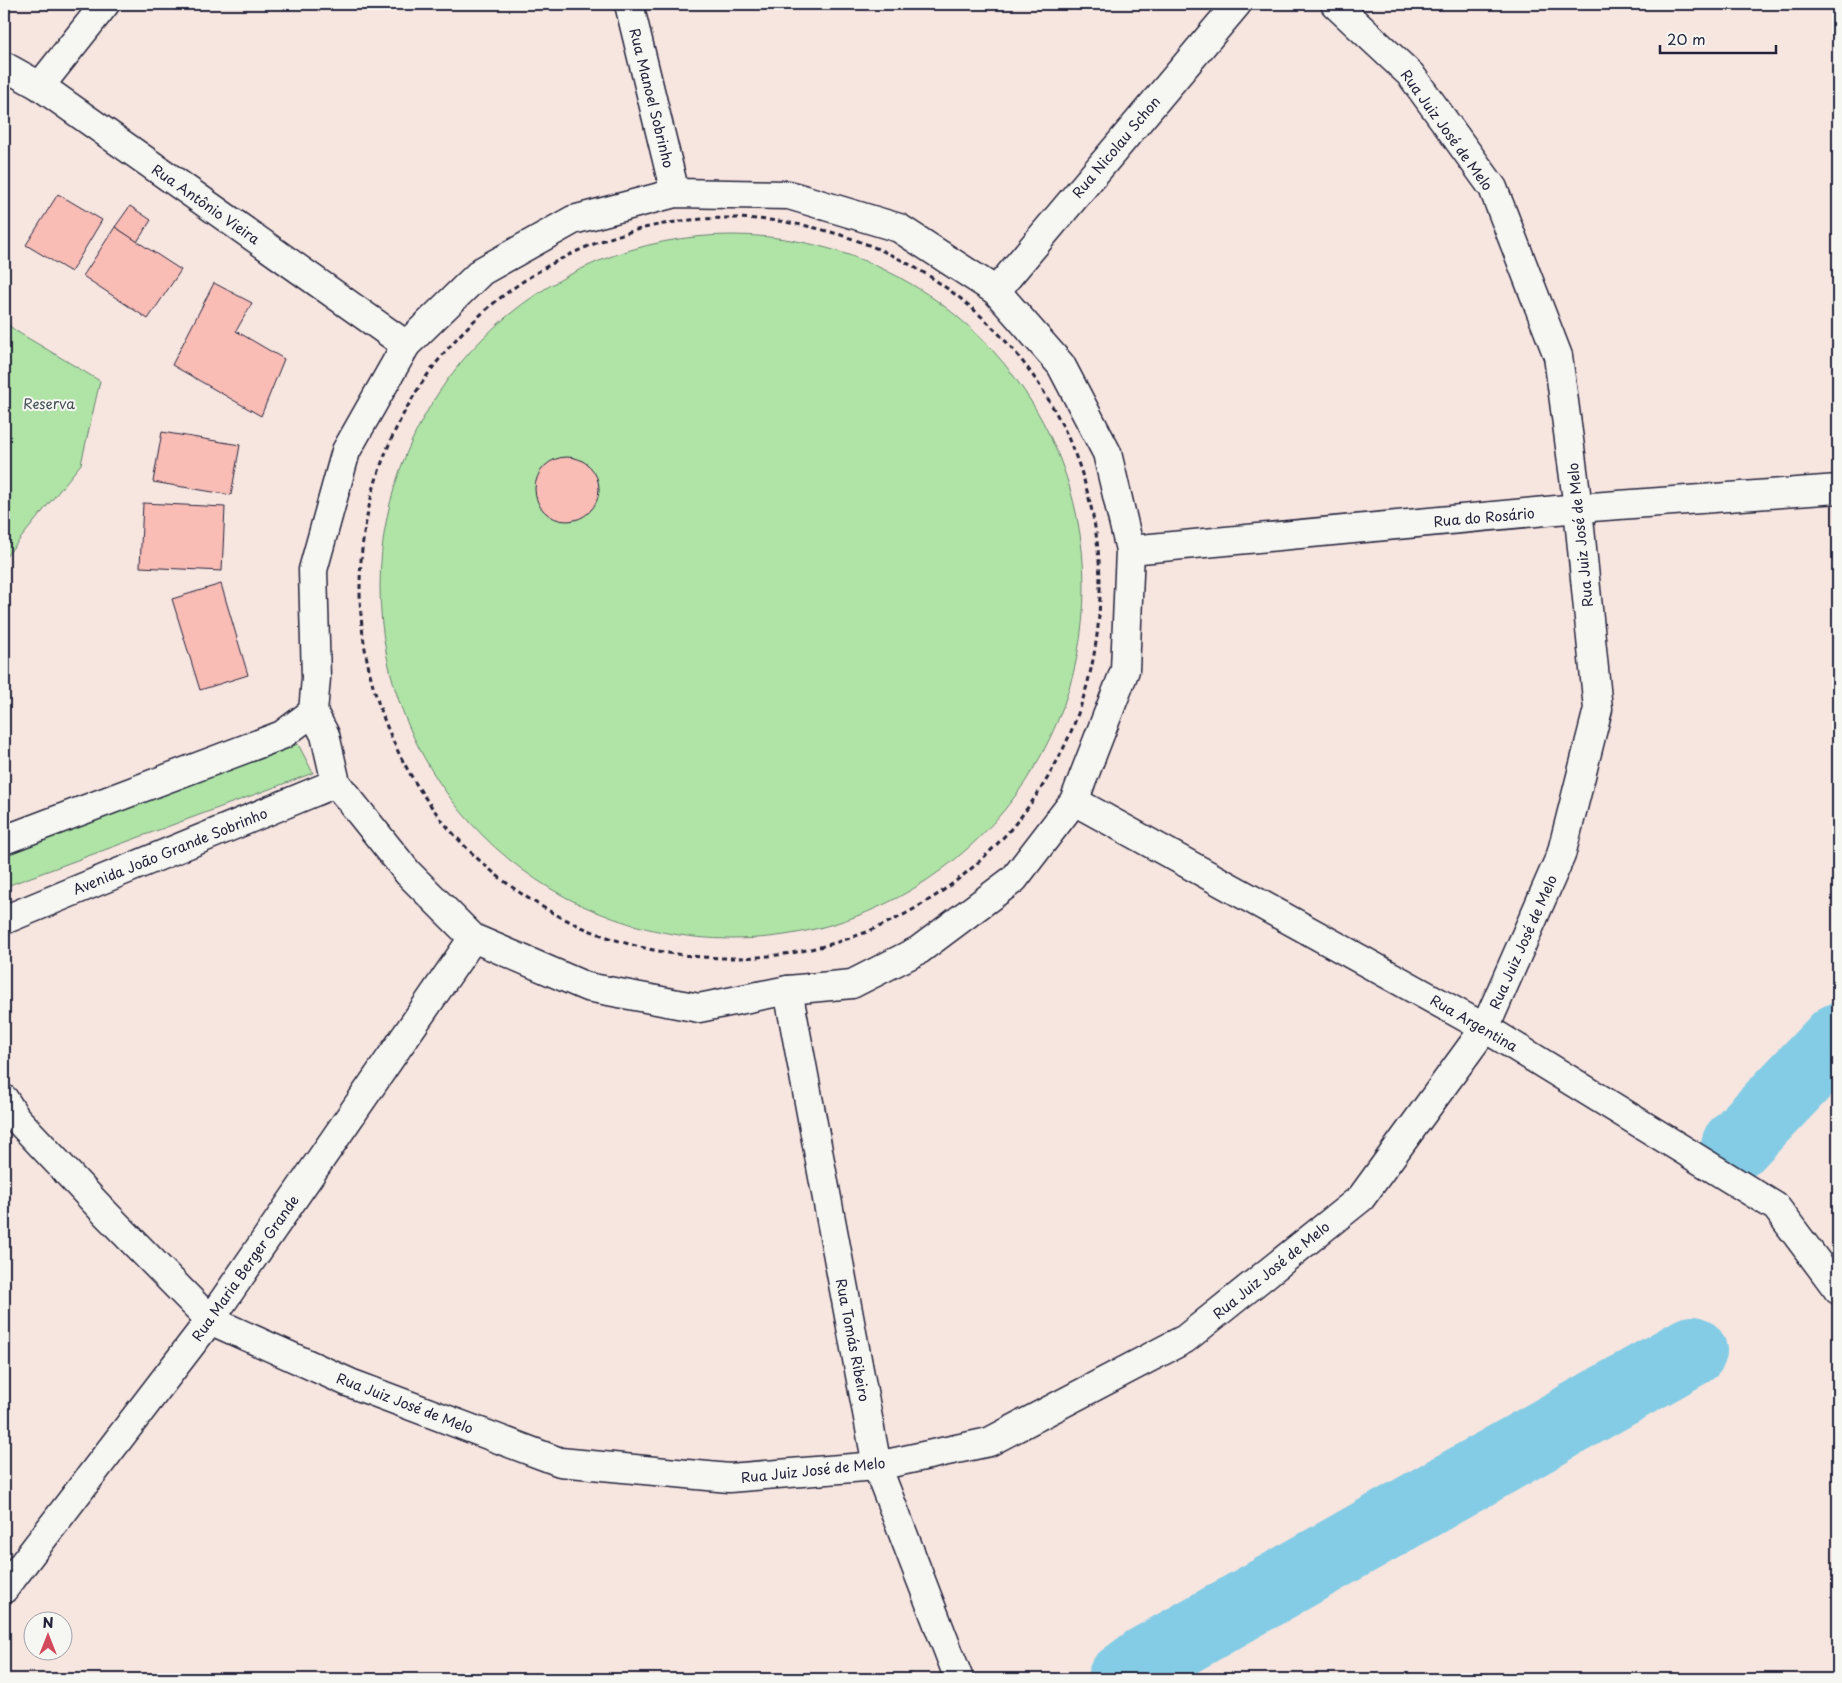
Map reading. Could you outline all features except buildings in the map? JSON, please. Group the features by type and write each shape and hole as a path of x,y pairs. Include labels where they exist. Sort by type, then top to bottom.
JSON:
{"street":[{"path":"40,86 105,4"},
{"name":"Rua Manoel Sobrinho","path":"630,4 675,193"},
{"name":"Rua Nicolau Schon","path":"996,291 1237,4"},
{"name":"Rua Juiz José de Melo","path":"4,1099 16,1118 107,1215 210,1320 350,1383 560,1462 729,1478 877,1466 989,1442 1185,1338 1361,1198 1485,1028 1561,855 1598,710 1578,508 1558,356 1493,188 1411,75 1335,4"},
{"name":"Rua Antônio Vieira","path":"4,66 40,86 406,345"},
{"path":"675,193 789,195 900,228 996,291 1061,366 1107,453 1130,550 1125,670 1074,801 1014,879 919,950 852,984 788,990 699,1008 587,987 473,938 408,873 336,783 325,734 313,712 316,678 313,570 346,452 406,345 482,271 573,220 675,193"},
{"name":"Rua do Rosário","path":"1130,550 1578,508 1838,489"},
{"path":"4,840 282,734 313,712"},
{"name":"Avenida João Grande Sobrinho","path":"4,920 336,783"},
{"name":"Rua Argentina","path":"1074,801 1485,1028 1776,1207 1838,1290"},
{"name":"Rua Maria Berger Grande","path":"4,1589 210,1320 473,938"},
{"name":"Rua Tomás Ribeiro","path":"788,990 877,1466 959,1679"}],"path":[{"path":"782,219 900,256 999,328 1069,429 1102,547 1095,670 1049,783 968,876 911,909 861,937 740,960 618,943 508,888 422,800 370,689 356,567 383,448 448,343 543,265 659,222 782,219"}],"green space":[{"path":"732,235 767,237 801,242 834,250 867,262 928,294 981,338 1025,391 1057,452 1069,485 1077,518 1082,552 1084,587 1082,622 1077,656 1069,689 1057,722 1025,783 981,836 928,880 867,912 834,924 801,932 767,937 732,939 697,937 663,932 630,924 597,912 536,880 483,836 439,783 407,722 395,689 387,656 382,622 380,587 382,552 387,518 395,485 407,452 439,391 483,338 536,294 597,262 630,250 663,242 697,237"},
{"name":"Reserva","path":"4,321 16,331 100,381 81,464 4,559"},
{"path":"298,744 313,773 4,887 4,854"}],"waterway":[{"path":"1736,1145 1838,1038"},
{"path":"1122,1679 1146,1661 1692,1351"}]}
